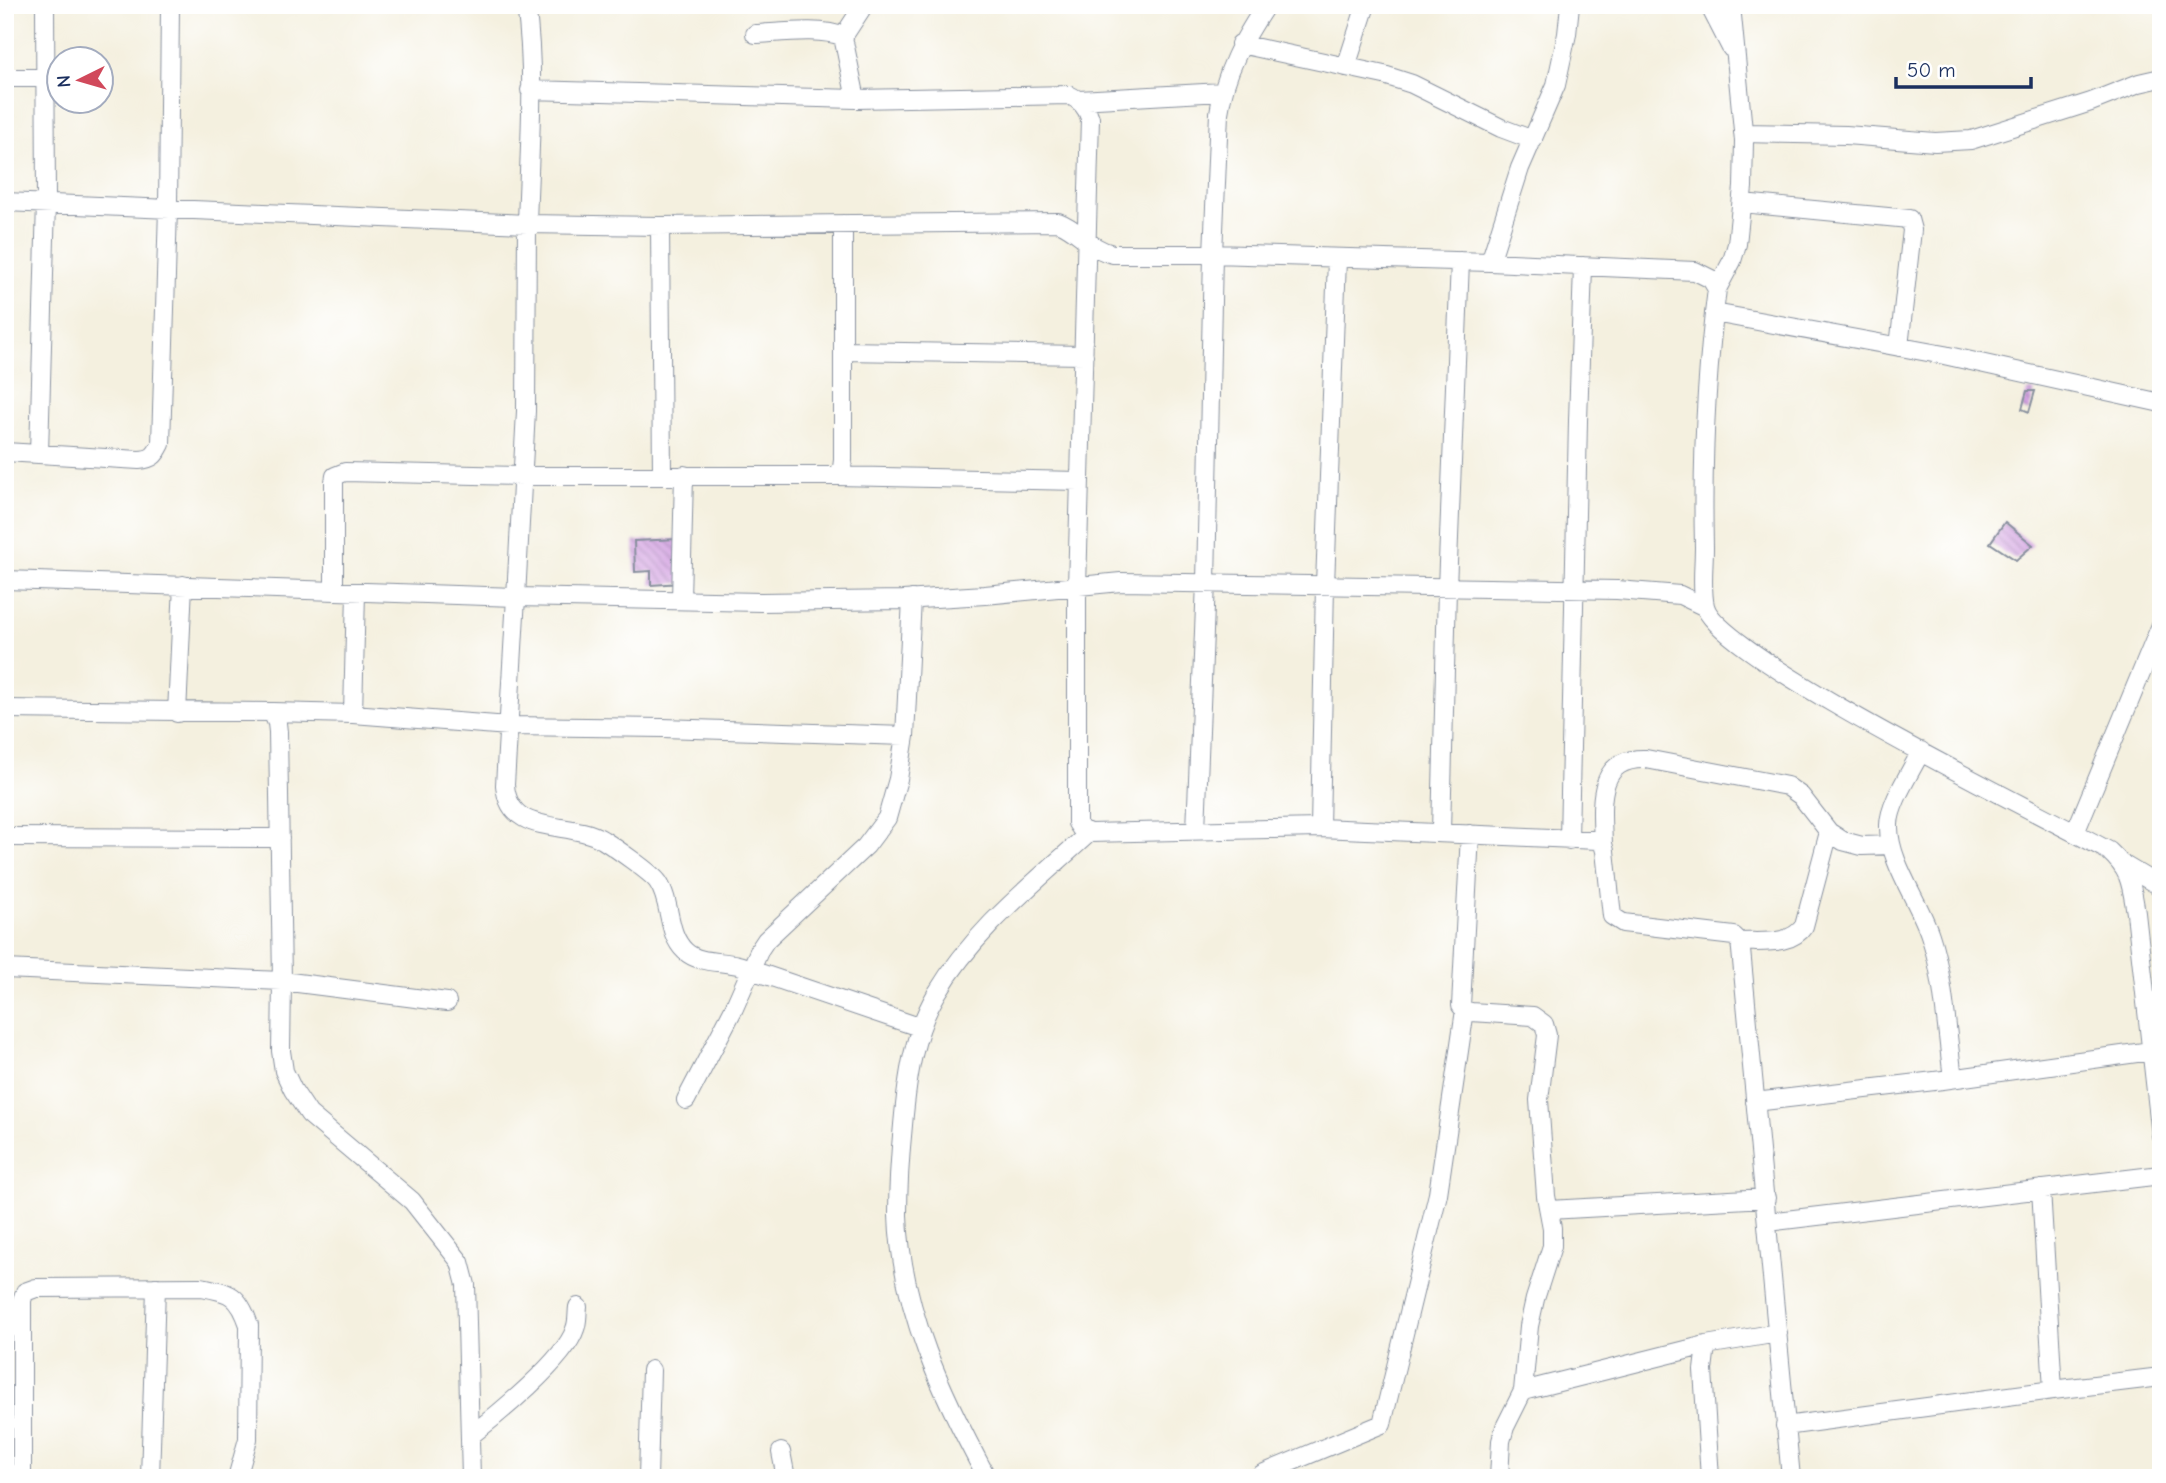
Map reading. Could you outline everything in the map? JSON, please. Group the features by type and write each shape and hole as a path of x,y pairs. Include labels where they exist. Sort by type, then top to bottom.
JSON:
{"street":[{"path":"5,78 46,78 44,5"},
{"path":"5,452 139,460 156,455 161,444 169,208 170,5"},
{"path":"526,5 530,90 526,411 509,726 506,796 509,805 528,821 589,833 603,840 658,881 676,937 684,950 702,959 737,963 919,1027"},
{"path":"856,99 843,37 864,5"},
{"path":"1196,830 1206,582 1216,158 1222,92 1240,44 1266,5"},
{"path":"1346,67 1366,5"},
{"path":"1490,262 1520,168 1556,85 1570,5"},
{"path":"1709,5 1736,57"},
{"path":"1731,5 1743,133 1742,203 1741,222 1732,261 1717,289 1714,313 1704,504 1705,607 1717,626 1782,674 2109,851 2124,865 2161,887"},
{"path":"755,34 817,32 843,37"},
{"path":"1240,44 1412,83 1501,128 1533,140"},
{"path":"1743,133 1846,135 1935,142 1971,140 2091,102 2138,83 2161,78"},
{"path":"530,90 856,99 1069,95 1079,100 1087,109 1090,118 1077,587 1077,823 1081,829 1089,833 1320,828 1441,832 1598,841 1603,844"},
{"path":"1079,100 1222,92"},
{"path":"39,454 46,116"},
{"path":"5,202 527,224 660,226 1058,222 1072,227 1098,251 1113,254 1460,261 1695,271 1711,279 1717,289"},
{"path":"1742,203 1909,219 1912,230 1899,347"},
{"path":"837,476 843,460 843,224"},
{"path":"660,226 662,475"},
{"path":"1320,828 1325,584 1337,259"},
{"path":"1441,832 1447,588 1460,261"},
{"path":"1569,840 1583,266"},
{"path":"1714,313 1899,347 2161,403"},
{"path":"844,351 1084,355"},
{"path":"334,591 335,475 345,472 1080,481"},
{"path":"681,600 684,475"},
{"path":"5,580 516,597 761,602 912,599 1121,582 1206,582 1654,592 1679,595 1705,607"},
{"path":"177,713 183,584"},
{"path":"353,714 356,592"},
{"path":"686,1100 766,940 866,846 887,818 898,779 905,736 912,599"},
{"path":"2075,833 2161,625"},
{"path":"5,709 353,714 509,726 905,736"},
{"path":"272,712 278,732 281,1051 284,1071 309,1114 412,1201 460,1262 466,1285 471,1478"},
{"path":"1921,751 1890,814 1888,826 1891,845 1930,934 1936,956 1953,1078"},
{"path":"1791,1478 1740,942 1734,936 1623,923 1617,920 1611,911 1603,844 1602,794 1607,778 1617,766 1630,758 1646,759 1787,786 1801,796 1829,832 1843,841 1862,846 1891,845"},
{"path":"1740,942 1786,940 1800,932 1804,926 1829,832"},
{"path":"987,1478 934,1372 904,1271 898,1215 906,1097 919,1027 937,993 971,945 1018,897 1089,833"},
{"path":"1470,834 1461,1006 1465,1010 1533,1016 1544,1024 1547,1035 1539,1100 1552,1245 1529,1326 1523,1391 1501,1441 1499,1478"},
{"path":"5,837 280,838"},
{"path":"2124,865 2132,887 2156,1054 2161,1136"},
{"path":"5,969 282,981 447,1002"},
{"path":"1262,1474 1382,1424 1438,1194 1465,1010"},
{"path":"1755,1102 2156,1054"},
{"path":"1768,1222 2161,1175"},
{"path":"2041,1189 2053,1390"},
{"path":"1549,1210 1766,1198"},
{"path":"150,1478 156,1287"},
{"path":"22,1478 22,1300 25,1292 36,1288 156,1287 201,1287 225,1292 236,1298 244,1312 248,1325 248,1439 237,1478"},
{"path":"470,1436 504,1410 565,1347 575,1329 578,1307"},
{"path":"1523,1391 1706,1345 1778,1333"},
{"path":"1706,1345 1703,1370 1710,1478"},
{"path":"648,1478 651,1370"},
{"path":"1785,1426 2161,1377"},
{"path":"782,1452 786,1478"}],"building":[{"path":"2027,391 2035,391 2029,412 2022,409"},
{"path":"2005,522 2033,545 2016,560 1990,543"},
{"path":"679,539 681,583 651,585 651,571 635,572 634,541"}]}
